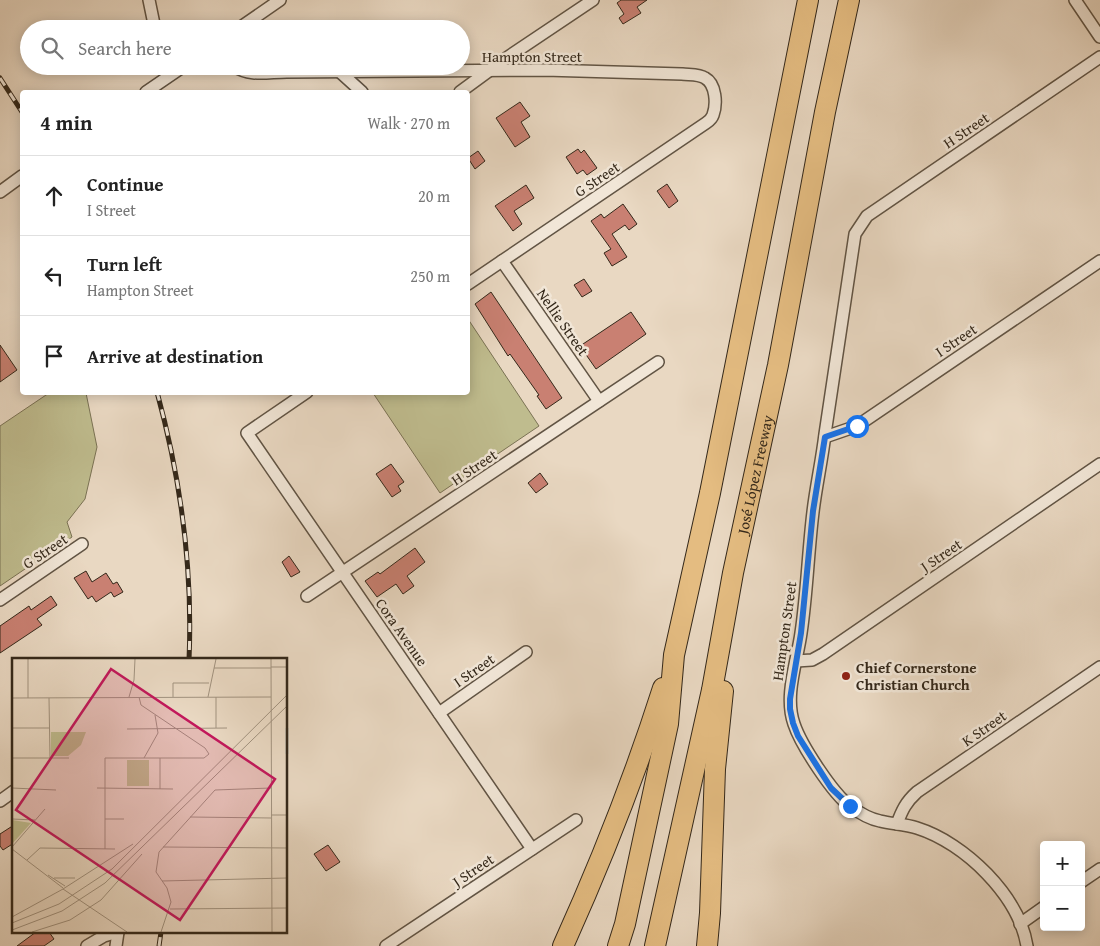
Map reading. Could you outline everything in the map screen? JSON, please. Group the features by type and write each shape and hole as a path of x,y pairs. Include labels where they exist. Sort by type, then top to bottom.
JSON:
{"highway":[{"path":"563,946 588,892 635,772 674,655 710,493 808,0"},
{"name":"José López Freeway","path":"655,946 712,690 730,586 778,365 824,112 849,0"},
{"path":"707,946 710,913 715,769 728,653 730,586"},
{"path":"618,946 626,924 668,724 674,655"}],"street":[{"path":"149,0 153,20"},
{"path":"251,20 280,0"},
{"path":"463,90 593,0"},
{"path":"1075,0 1100,37"},
{"name":"H Street","path":"855,234 867,216 1100,57"},
{"name":"Hampton Street","path":"470,70 545,70 682,74 698,75 710,83"},
{"path":"148,90 163,75"},
{"path":"343,75 360,90"},
{"name":"G Street","path":"470,283 706,123 714,112 714,90 710,83"},
{"path":"0,192 20,178"},
{"name":"Hampton Street","path":"855,234 813,511 801,633 790,699 793,723 798,736 831,788 842,800 859,812 878,821 917,828 939,836 982,868 1000,889 1020,924 1027,946"},
{"name":"Nellie Street","path":"502,261 599,401"},
{"name":"I Street","path":"825,437 857,426 1100,261"},
{"name":"H Street","path":"307,596 343,574 658,362"},
{"name":"Cora Avenue","path":"303,395 247,433 532,849"},
{"name":"J Street","path":"796,661 812,660 823,654 1100,464"},
{"name":"G Street","path":"0,600 82,544"},
{"name":"I Street","path":"440,713 526,652"},
{"name":"K Street","path":"897,824 902,810 917,792 1100,667"},
{"path":"0,801 12,793"},
{"name":"J Street","path":"386,946 576,820"},
{"path":"1085,879 1100,869"},
{"path":"1020,924 1040,910"},
{"path":"87,946 111,934"}],"shaded area":[{"path":"470,322 539,426 440,493 374,395 470,395"},
{"path":"46,395 86,395 97,447 85,499 67,522 72,537 0,586 0,426"}],"building":[{"path":"621,0 647,0 637,7 641,13 623,24 619,18 624,14 617,3"},
{"path":"520,102 530,116 521,122 530,137 515,147 496,118"},
{"path":"578,149 581,153 584,150 597,168 587,175 583,170 577,174 566,157"},
{"path":"478,151 485,161 475,169 470,161 470,157"},
{"path":"667,184 678,201 669,208 657,191"},
{"path":"526,185 534,198 514,211 522,224 513,231 495,206"},
{"path":"623,204 637,224 629,230 625,225 612,234 627,257 612,266 604,253 611,249 591,221 601,214 604,218"},
{"path":"584,279 592,291 582,297 574,285"},
{"path":"491,292 562,398 546,409 537,396 539,395 510,354 508,356 475,304"},
{"path":"631,312 646,334 596,369 580,346"},
{"path":"0,345 17,370 0,382"},
{"path":"391,464 404,482 398,486 401,491 392,497 376,474"},
{"path":"540,473 548,484 536,493 528,483"},
{"path":"415,548 425,562 407,576 414,586 403,594 396,584 377,597 365,581 378,572 380,574"},
{"path":"289,556 300,572 291,577 282,562"},
{"path":"86,571 92,582 106,573 113,584 117,582 123,592 114,597 111,592 96,602 92,596 88,599 74,578"},
{"path":"51,596 57,605 37,619 42,625 0,653 0,626 29,606 31,610"},
{"path":"12,826 12,844 3,850 0,846 0,834"},
{"path":"328,845 340,862 326,871 314,854"},
{"path":"33,934 50,934 54,939 44,946 17,946"}],"railway":[{"path":"0,78 20,109"},
{"path":"158,395 173,458 184,525 189,592 189,658"},
{"path":"159,946 161,934"}],"place":[{"name":"Chief Cornerstone Christian Church","path":"846,676"}],"route":[{"path":"850,806 831,788 798,736 793,723 790,699 801,633 813,511 825,437 857,426"}]}
